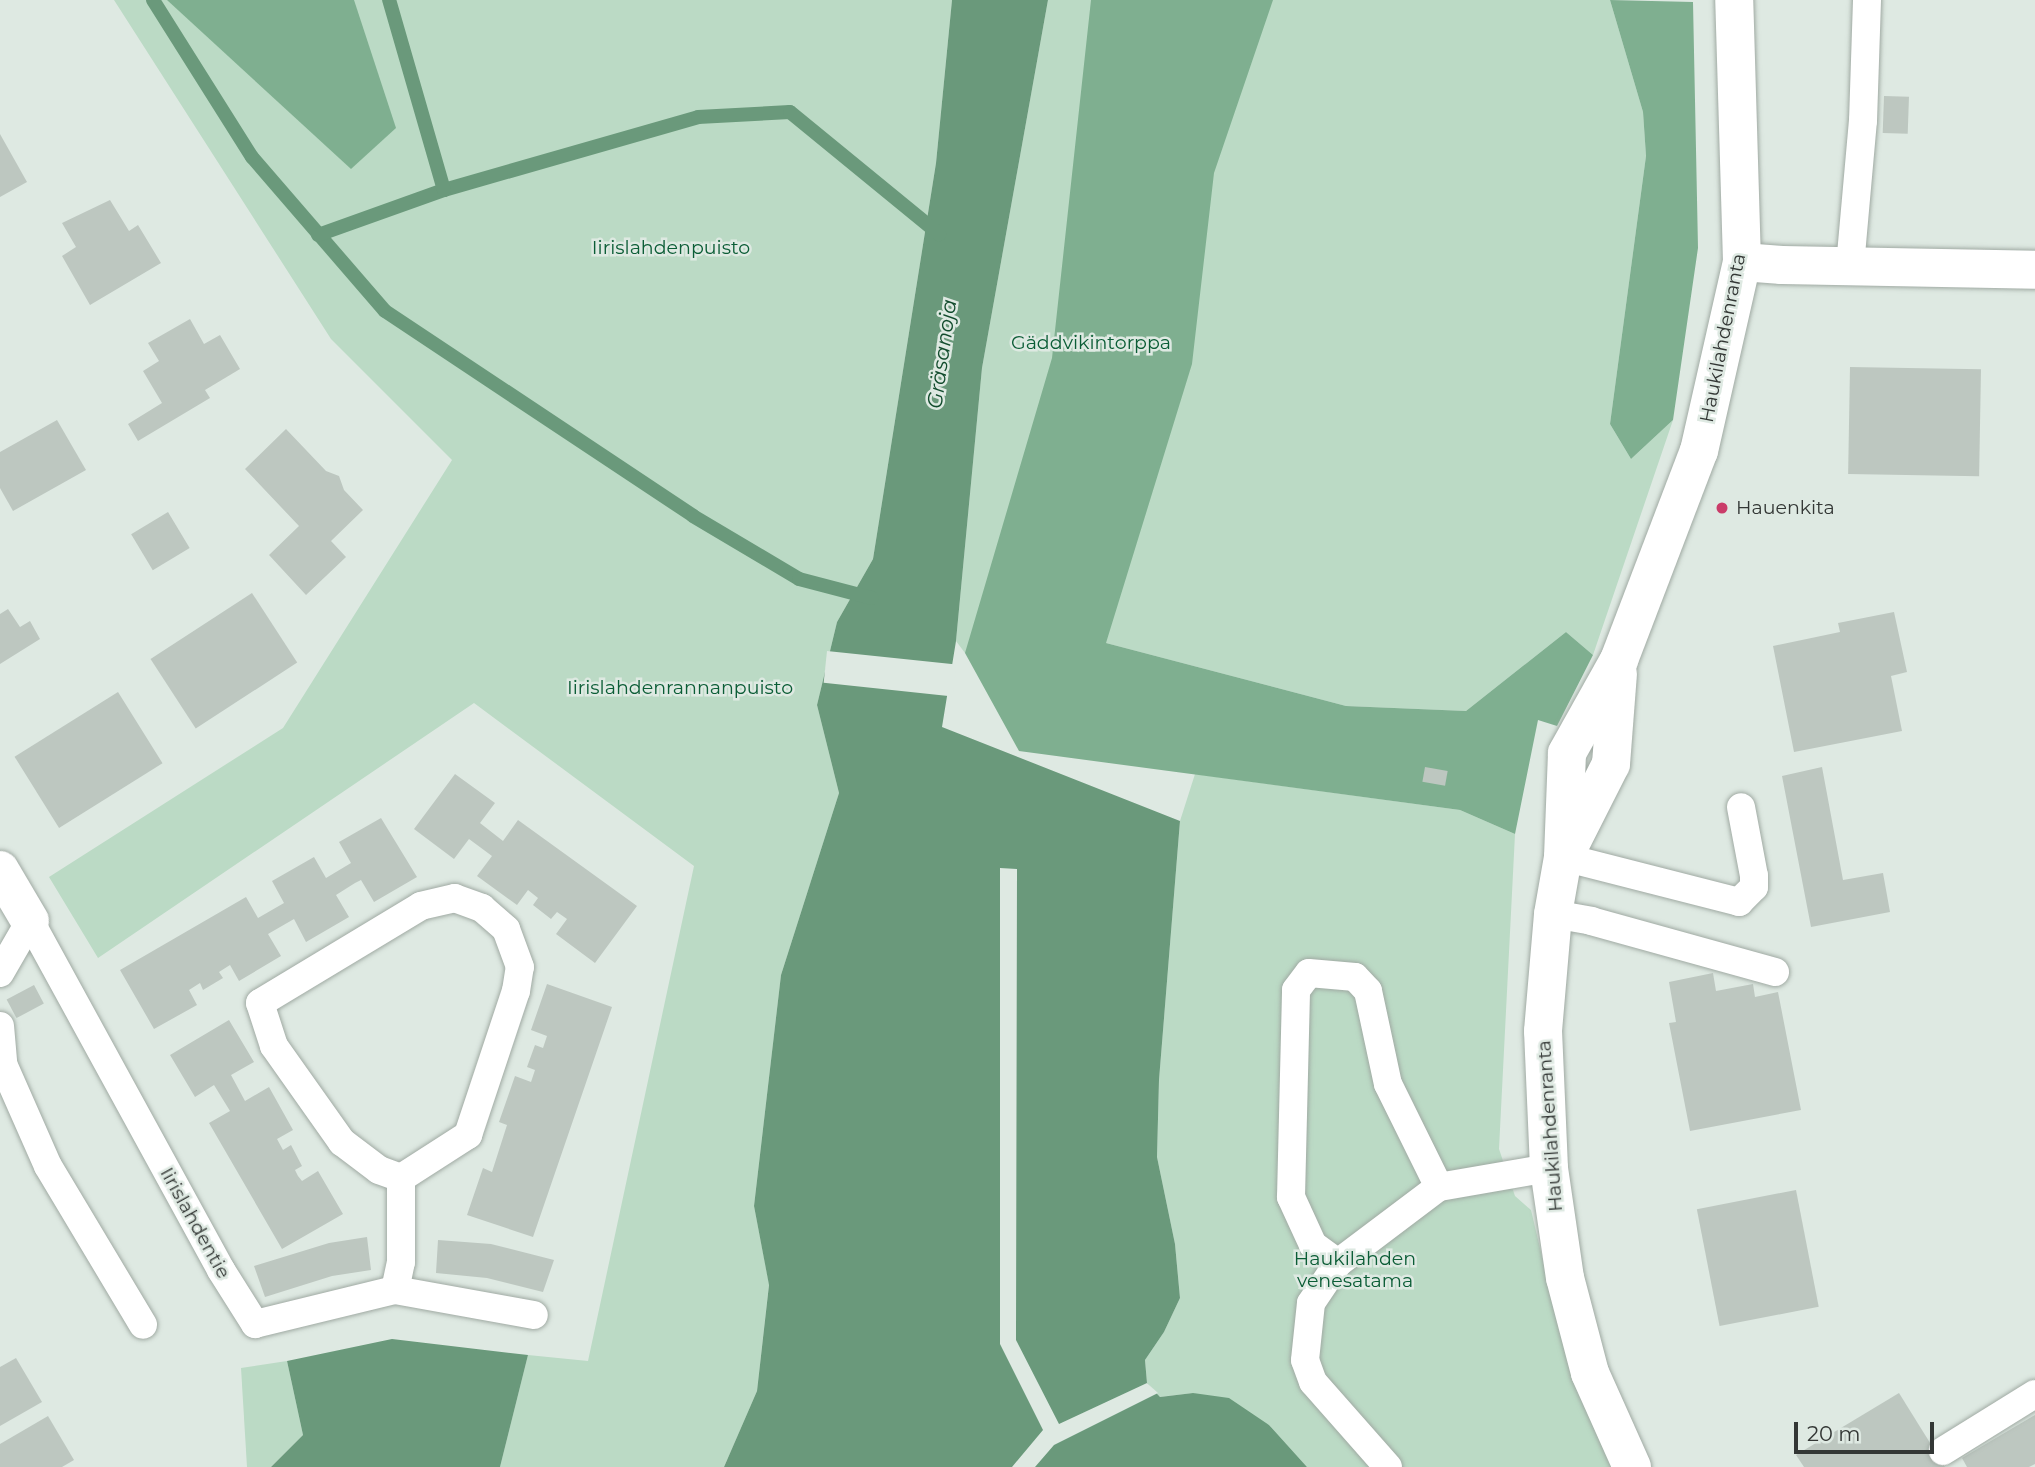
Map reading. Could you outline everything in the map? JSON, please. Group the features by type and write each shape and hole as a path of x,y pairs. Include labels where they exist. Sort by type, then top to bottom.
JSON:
{"street":[{"name":"Haukilahdenranta","path":"1632,1467 1590,1373 1565,1278 1549,1168 1543,1031 1553,914 1563,858 1611,764 1619,660 1699,452 1742,262 1734,0"},
{"path":"1742,262 2035,270"},
{"name":"Iirislahdentie","path":"0,870 30,921"}],"lane":[{"path":"1850,265 1863,121 1867,0"},
{"path":"1563,858 1731,902 1740,902 1754,887 1741,807"},
{"path":"455,898 482,908 506,929 520,967 516,991 468,1135 401,1178 379,1170 342,1142 274,1046 260,1003 421,906 455,898"},
{"path":"1553,914 1591,921 1775,972"},
{"path":"0,973 30,921"},
{"name":"Iirislahdentie","path":"30,921 221,1270 255,1324 395,1290 534,1315"},
{"path":"1338,1262 1313,1245 1291,1197 1296,990 1310,973 1355,977 1368,991 1388,1084 1439,1187"},
{"path":"0,1026 3,1064 48,1166 142,1325"},
{"path":"1388,1467 1313,1382 1305,1360 1311,1303 1338,1262 1439,1187 1549,1168"},
{"path":"395,1290 401,1262 401,1178"},
{"path":"1943,1451 2035,1394"}],"green space":[{"path":"114,0 952,0 936,163 873,559 837,622 817,705 839,793 781,975 754,1206 769,1284 757,1391 724,1467 500,1467 528,1355 588,1361 694,866 474,703 98,958 49,877 283,728 452,460 331,339"},
{"path":"167,0 354,0 396,128 351,169"},
{"path":"1048,0 1610,0 1643,112 1646,156 1610,424 1631,459 1673,420 1593,655 1566,632 1466,711 1346,706 1106,643 965,653 956,641 982,368"},
{"name":"Gäddvikintorppa","path":"1091,0 1273,0 1214,173 1192,364 1106,643 1346,706 1466,711 1566,632 1593,655 1557,726 1538,720 1515,834 1460,810 1019,751 965,653 1052,358"},
{"path":"1610,0 1693,2 1698,248 1673,420 1631,459 1610,424 1646,156 1643,112"},
{"name":"Haukilahden venesatama","path":"1195,774 1460,810 1515,834 1499,1149 1515,1196 1531,1210 1561,1337 1613,1467 1307,1467 1269,1425 1193,1393 1160,1397 1147,1383 1145,1360 1164,1332 1180,1298 1175,1244 1157,1157 1159,1080 1180,821"},
{"path":"287,1361 303,1435 271,1467 247,1467 241,1368"}],"water":[{"name":"Gräsanoja","path":"952,0 1048,0 982,368 956,641 942,727 1180,821 1159,1080 1157,1157 1175,1244 1180,1298 1164,1332 1145,1360 1147,1383 1160,1397 1193,1393 1229,1398 1269,1425 1307,1467 724,1467 757,1391 769,1285 754,1206 781,975 839,793 817,705 837,622 873,559 936,163"},
{"path":"392,1339 528,1355 500,1467 271,1467 303,1435 287,1361"}],"pier":[{"path":"827,651 956,665 953,696 824,683"},
{"path":"1000,868 1017,869 1016,1340 1059,1424 1147,1383 1158,1393 1054,1445 1035,1467 1012,1467 1043,1430 1000,1344"}],"building":[{"path":"1884,96 1909,97 1908,134 1883,133"},
{"path":"0,134 27,182 0,197"},
{"path":"110,200 129,231 138,225 161,263 90,305 62,256 76,247 62,223"},
{"path":"190,319 204,344 220,335 240,369 205,390 210,398 138,441 128,424 162,403 143,371 159,361 148,343"},
{"path":"1850,367 1981,369 1979,476 1848,474"},
{"path":"57,420 86,470 13,511 0,488 0,452"},
{"path":"286,429 326,471 339,476 344,490 363,510 331,541 346,557 306,595 269,555 299,526 245,469"},
{"path":"168,512 190,548 153,570 131,534"},
{"path":"252,593 297,663 196,729 151,659"},
{"path":"8,609 20,627 30,621 40,639 0,664 0,614"},
{"path":"1894,612 1907,672 1891,676 1902,731 1794,752 1773,646 1840,632 1838,623"},
{"path":"118,692 163,763 59,828 15,757"},
{"path":"1425,767 1448,771 1445,786 1422,782"},
{"path":"1822,767 1843,880 1883,873 1890,912 1811,927 1782,776"},
{"path":"455,774 495,803 480,823 503,841 518,820 637,906 595,963 556,934 567,919 557,912 551,919 533,905 538,898 528,890 517,905 477,876 492,856 469,839 454,859 414,829"},
{"path":"381,818 417,877 374,902 361,880 355,883 336,895 349,917 306,942 294,919 268,934 281,956 239,981 230,965 219,972 223,978 203,990 200,983 189,990 197,1005 154,1029 120,970 246,897 258,918 284,903 272,881 314,857 326,878 351,863 339,842"},
{"path":"1713,973 1716,991 1753,984 1755,997 1778,992 1801,1110 1690,1131 1669,1023 1676,1022 1669,982"},
{"path":"547,984 612,1007 533,1237 467,1215 483,1168 492,1172 507,1125 499,1122 515,1076 531,1082 535,1070 527,1067 535,1045 543,1048 547,1036 531,1030"},
{"path":"34,985 44,1004 16,1018 7,1000"},
{"path":"229,1020 254,1062 231,1075 245,1101 269,1087 293,1130 277,1139 283,1150 291,1145 302,1166 295,1170 298,1176 302,1181 318,1171 343,1214 282,1249 209,1123 230,1111 214,1085 195,1097 170,1055"},
{"path":"1796,1190 1819,1307 1720,1326 1697,1209"},
{"path":"367,1237 371,1270 332,1276 265,1297 254,1266 329,1243"},
{"path":"438,1240 491,1244 554,1260 543,1292 487,1278 436,1273"},
{"path":"16,1358 42,1402 0,1426 0,1367"},
{"path":"1899,1393 1945,1467 1804,1467 1796,1455"},
{"path":"2035,1415 2035,1464 2029,1467 1967,1467 1962,1458"},
{"path":"48,1416 74,1460 62,1467 0,1467 0,1444"}],"waterway":[{"path":"153,0 252,157 385,311 693,516 799,579 872,598"},
{"path":"318,235 444,190 389,0"},
{"path":"444,190 698,117 790,112 939,234"}],"place":[{"name":"Hauenkita","path":"1722,508"}],"park label":[{"name":"Iirislahdenpuisto","path":"671,248"},
{"name":"Iirislahdenrannanpuisto","path":"680,688"}]}
